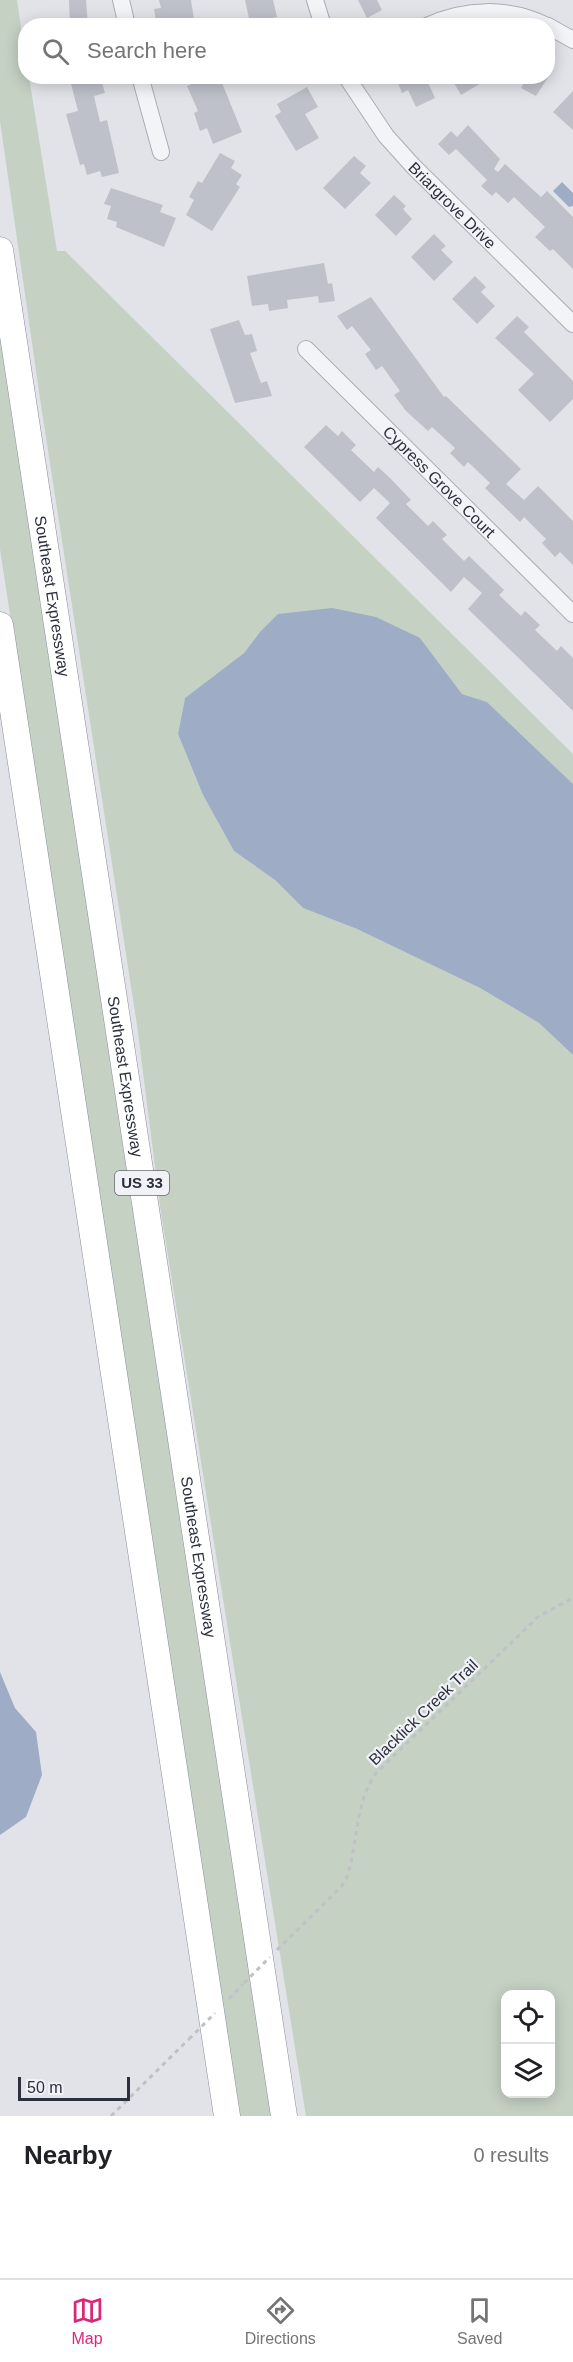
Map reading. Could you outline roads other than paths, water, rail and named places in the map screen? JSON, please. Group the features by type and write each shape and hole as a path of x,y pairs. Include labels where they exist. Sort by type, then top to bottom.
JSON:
{"highway":[{"name":"Southeast Expressway","path":"0,250 284,2116"},
{"path":"0,625 227,2116"}],"street":[{"path":"121,0 125,18"},
{"path":"315,0 320,18"},
{"path":"446,18 498,6 527,18"},
{"path":"555,30 573,40"},
{"path":"142,84 161,152"},
{"name":"Briargrove Drive","path":"351,84 359,99 399,151 573,324"},
{"name":"Cypress Grove Court","path":"306,349 573,614"}],"water":[{"path":"562,182 573,193 573,206 569,207 553,191"},
{"path":"332,608 376,617 420,638 462,694 487,702 573,784 573,1055 539,1023 480,988 357,929 303,908 275,880 234,851 203,795 178,734 185,698 244,653 278,614"},
{"path":"0,1672 15,1708 36,1732 42,1775 26,1817 0,1835"}]}
